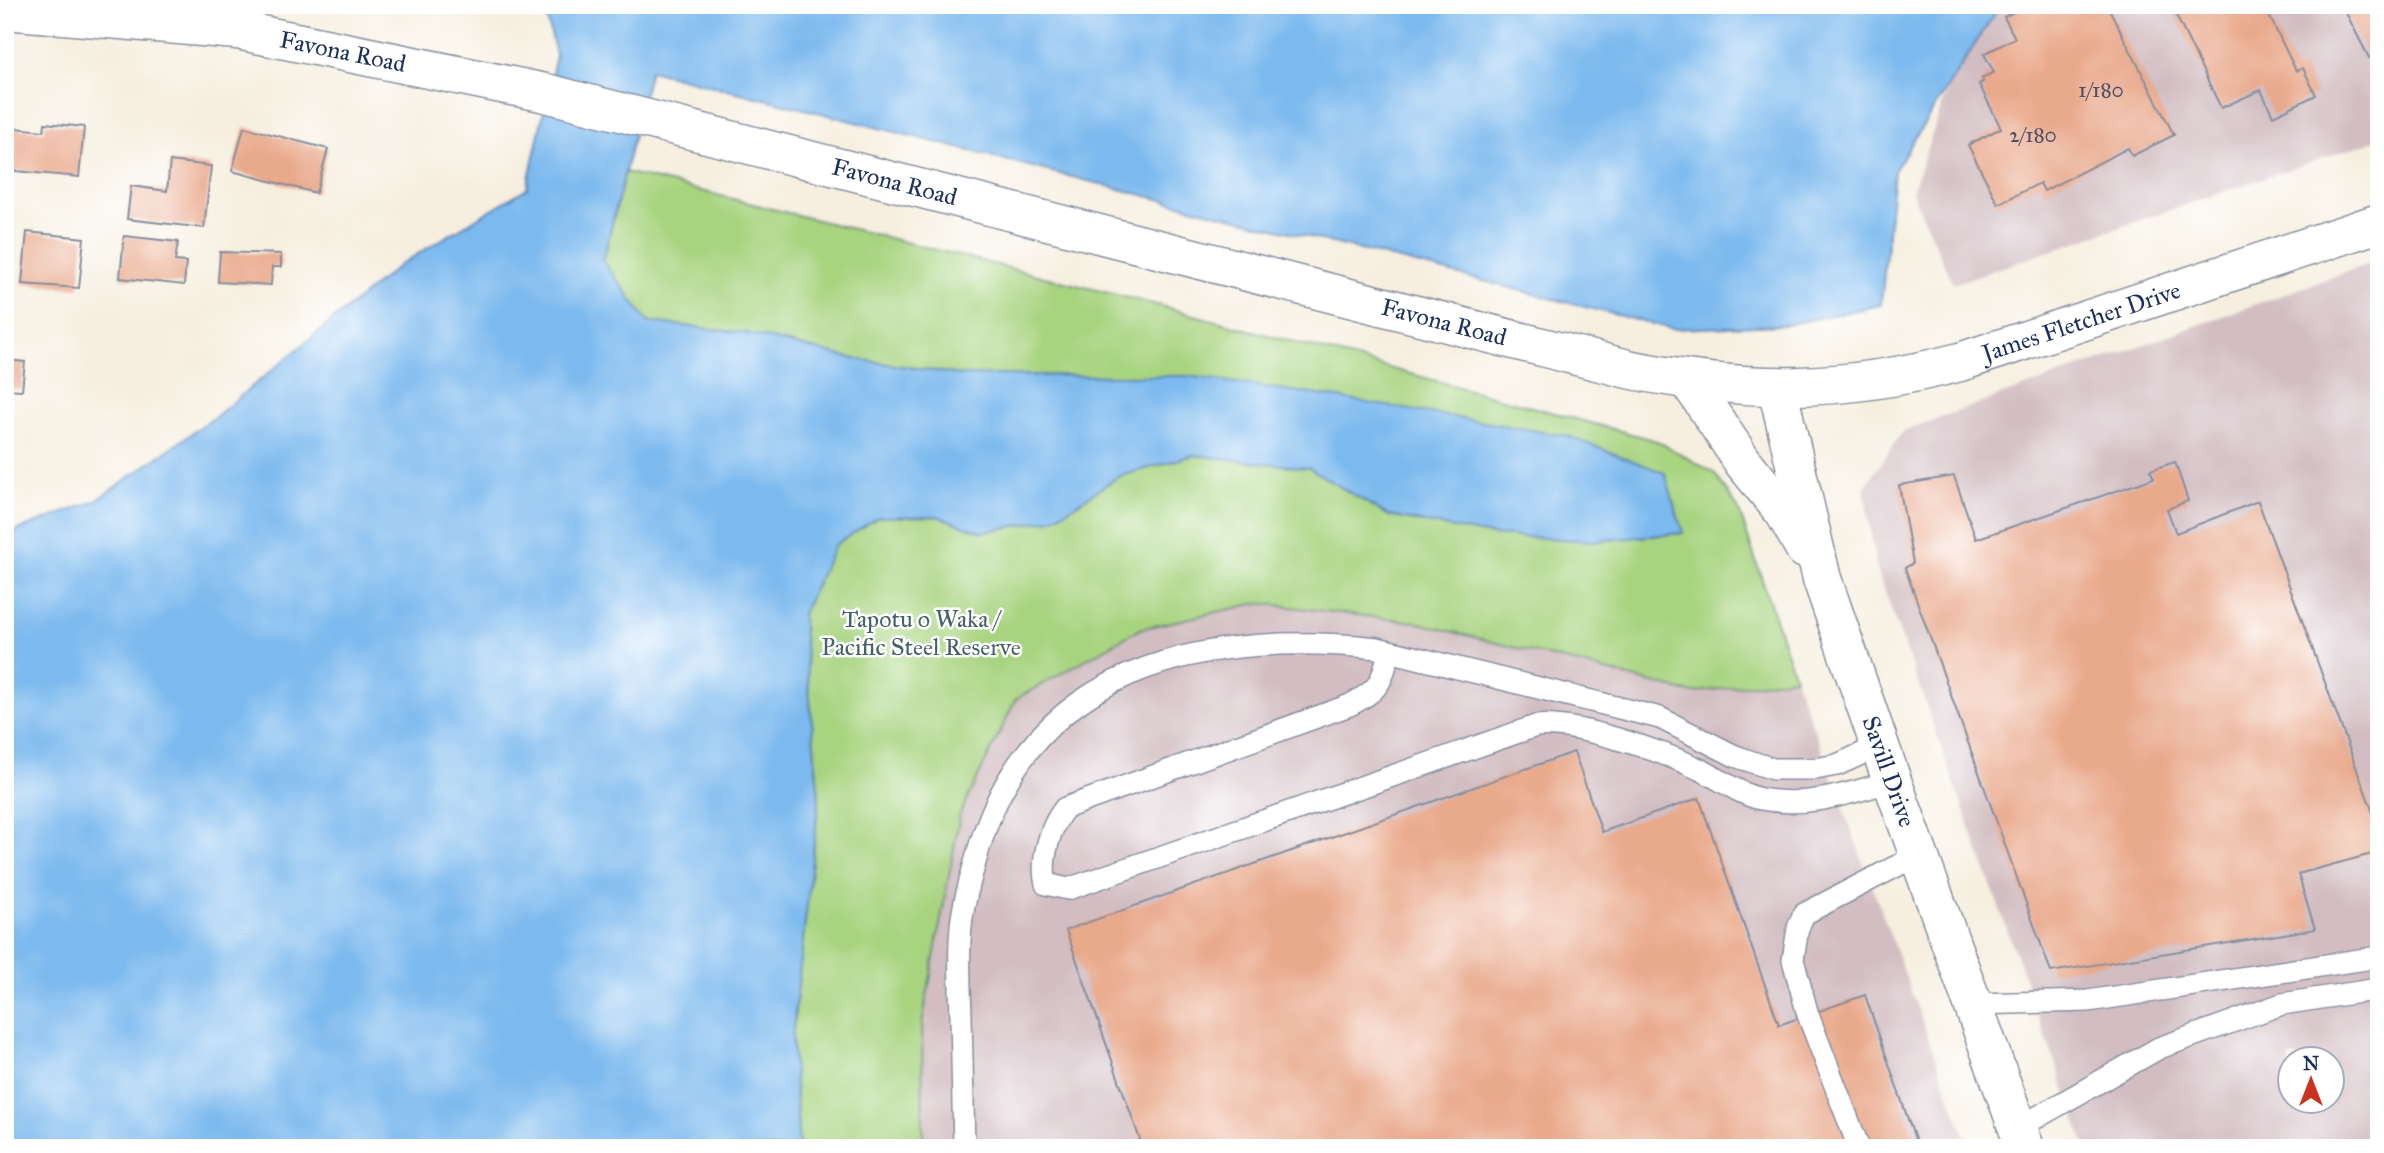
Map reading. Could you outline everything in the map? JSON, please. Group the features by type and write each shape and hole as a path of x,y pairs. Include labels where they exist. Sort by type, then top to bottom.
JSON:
{"main road":[{"name":"Favona Road","path":"5,10 237,30 546,93 1615,366 1689,381 1777,387"},
{"name":"James Fletcher Drive","path":"1777,387 1849,385 1908,376 1960,362 2379,223"},
{"path":"1689,381 1743,462 1784,512 1822,579"},
{"name":"Savill Drive","path":"1777,387 1822,579 1879,746 2022,1138"}],"lane":[{"path":"964,1148 958,971 961,923 983,834 1009,775 1046,728 1090,693 1159,663 1210,649 1338,644 1390,651 1660,718 1735,756 1773,769 1794,771 1826,767 1879,746"},
{"path":"1390,651 1382,681 1373,693 1350,705 1065,808 1056,819 1042,871 1046,884 1068,889 1536,726 1561,726 1675,757 1758,799 1787,803 1819,802 1892,781"},
{"path":"1859,1148 1808,1015 1793,960 1798,928 1804,914 1918,855"},
{"path":"1972,1004 2088,1001 2379,957"},
{"path":"2022,1138 2159,1048 2282,1004 2379,989"}],"shaded area":[{"path":"2003,5 2379,5 2379,139 1953,284 1912,192 1958,59"},
{"path":"2379,260 2379,1148 2086,1148 1876,567 1864,488 1903,431"},
{"path":"1258,603 1415,622 1692,693 1795,678 1969,1148 923,1148 922,1024 960,814 1016,699 1140,629"}],"green space":[{"name":"Tapotu o Waka / Pacific Steel Reserve","path":"625,172 1161,306 1657,441 1714,473 1738,508 1795,678 1692,693 1415,622 1258,603 1140,629 1016,699 960,814 922,1024 923,1148 799,1148 792,1038 819,798 802,614 835,544 878,517 937,516 982,532 1053,519 1118,477 1193,455 1309,468 1389,516 1491,535 1595,541 1682,533 1070,375 961,375 855,359 746,333 648,322 603,261"}],"water":[{"path":"544,5 2000,5 1894,171 1881,305 1785,325 1672,329 650,70 603,261 648,322 746,333 855,359 960,375 1188,376 1568,436 1665,473 1683,533 1595,541 1491,535 1389,516 1309,468 1193,455 1118,477 1053,519 982,532 937,516 878,517 835,545 802,614 819,798 792,1038 799,1148 5,1148 5,535 95,501 215,417 401,264 527,188 556,55"}],"building":[{"path":"2027,5 2107,5 2174,135 2132,156 2128,148 2044,191 2040,183 1998,204 1968,145 2001,128 1979,84 1983,82 1982,78 1994,72 1984,54 2015,38 2004,17"},
{"path":"2171,5 2264,5 2296,71 2303,68 2316,95 2273,116 2261,90 2221,108"},
{"path":"2342,5 2379,5 2379,53 2369,58"},
{"path":"45,123 84,127 79,177 5,170 5,127 44,131"},
{"path":"244,127 328,149 316,193 232,171"},
{"path":"170,161 211,166 204,228 127,219 131,186 167,191"},
{"path":"27,232 84,238 79,288 22,284"},
{"path":"124,236 178,242 175,261 186,262 184,285 120,278"},
{"path":"220,252 281,254 281,267 272,267 271,285 218,282"},
{"path":"5,318 10,318 7,357 5,357"},
{"path":"5,360 25,362 22,390 5,389"},
{"path":"2175,462 2188,501 2167,509 2176,533 2258,501 2379,829 2379,852 2298,874 2315,929 2051,972 1905,568 1913,563 1899,485 1954,476 1976,539 2154,478 2150,470"},
{"path":"1574,752 1602,832 1699,798 1779,1025 1865,995 1918,1148 1143,1148 1066,930"}]}
